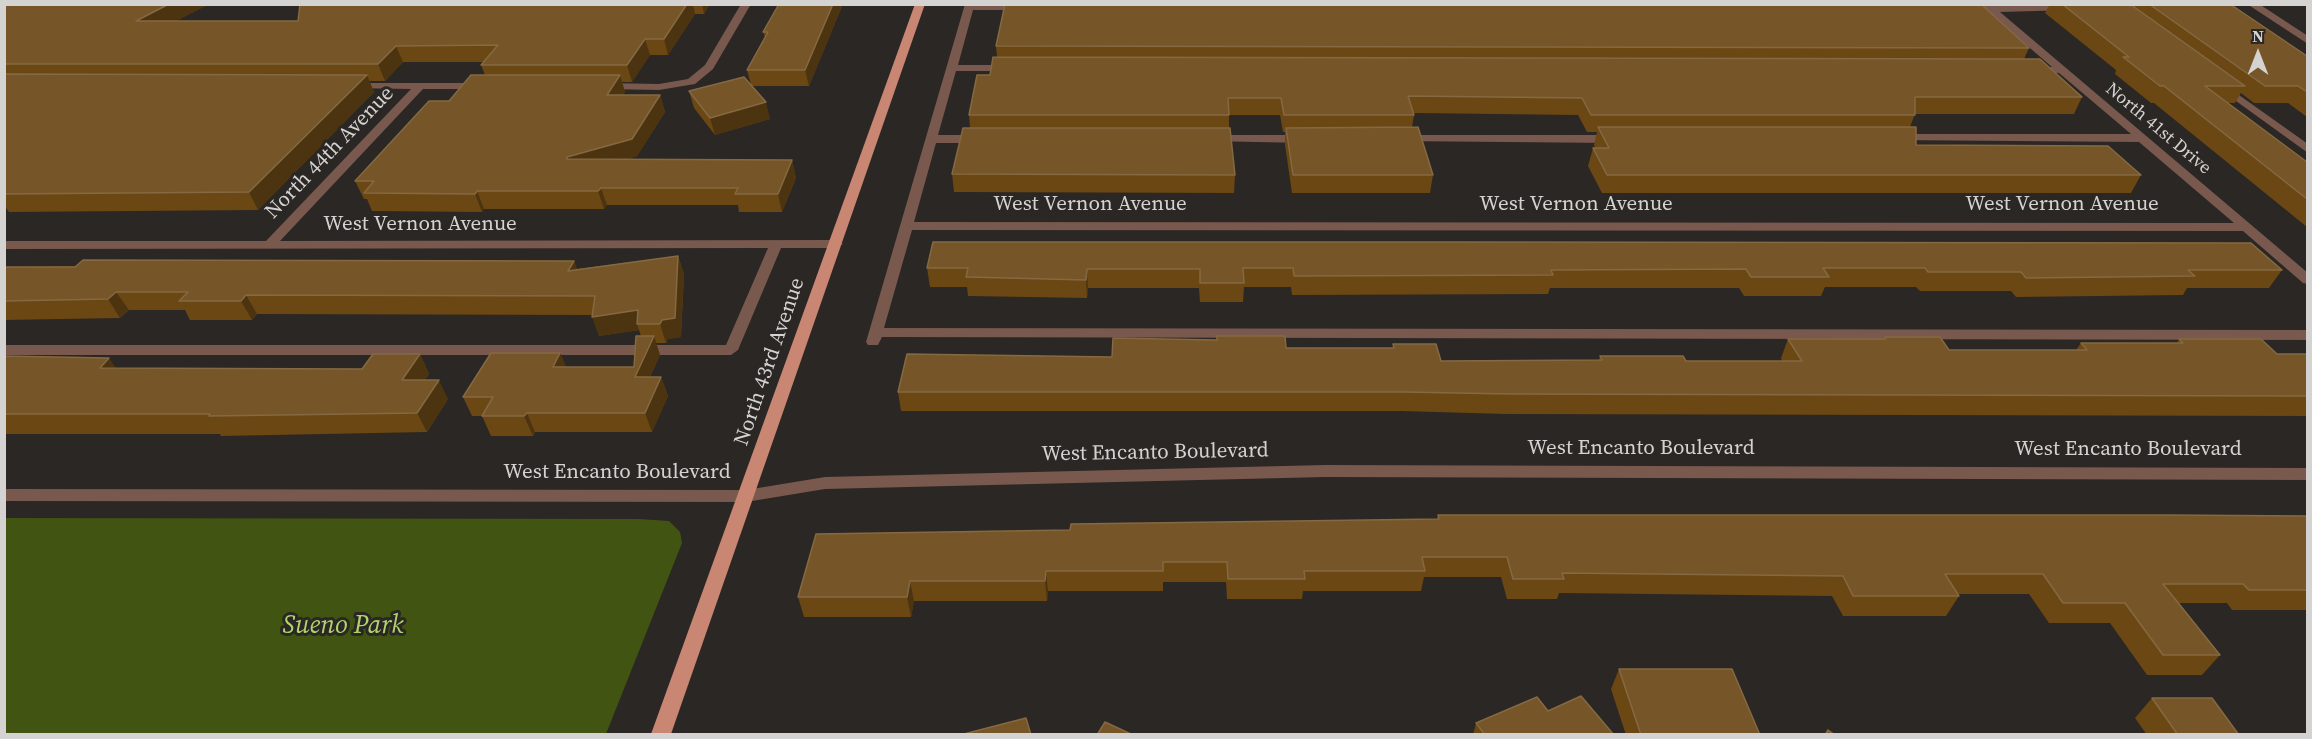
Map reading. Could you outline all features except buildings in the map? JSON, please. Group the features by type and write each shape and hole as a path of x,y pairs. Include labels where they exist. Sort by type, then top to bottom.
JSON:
{"main road":[{"name":"North 43rd Avenue","path":"661,735 920,4"}],"street":[{"path":"588,86 659,87 692,82 709,67 746,4"},
{"path":"2252,4 2307,41"},
{"path":"1041,7 970,6 874,337 2307,335"},
{"name":"North 41st Drive","path":"1987,7 2307,280"},
{"path":"1955,9 2081,8"},
{"path":"952,68 1023,68"},
{"path":"2026,70 2062,70"},
{"path":"2210,78 2307,150"},
{"path":"337,86 492,86"},
{"name":"North 44th Avenue","path":"268,246 420,86"},
{"path":"1878,138 2142,138"},
{"path":"932,139 991,139"},
{"path":"1195,139 1315,139"},
{"path":"1387,139 1627,139"},
{"name":"West Vernon Avenue","path":"907,226 2245,227"},
{"name":"North 43rd Avenue","path":"4,350 731,350 776,244"},
{"name":"West Vernon Avenue","path":"4,245 836,244"},
{"name":"West Encanto Boulevard","path":"4,495 746,496 825,483 1325,471 2307,474"}],"green space":[{"name":"Sueno Park","path":"5,518 639,519 669,521 680,532 682,543 606,734 5,734"}]}
